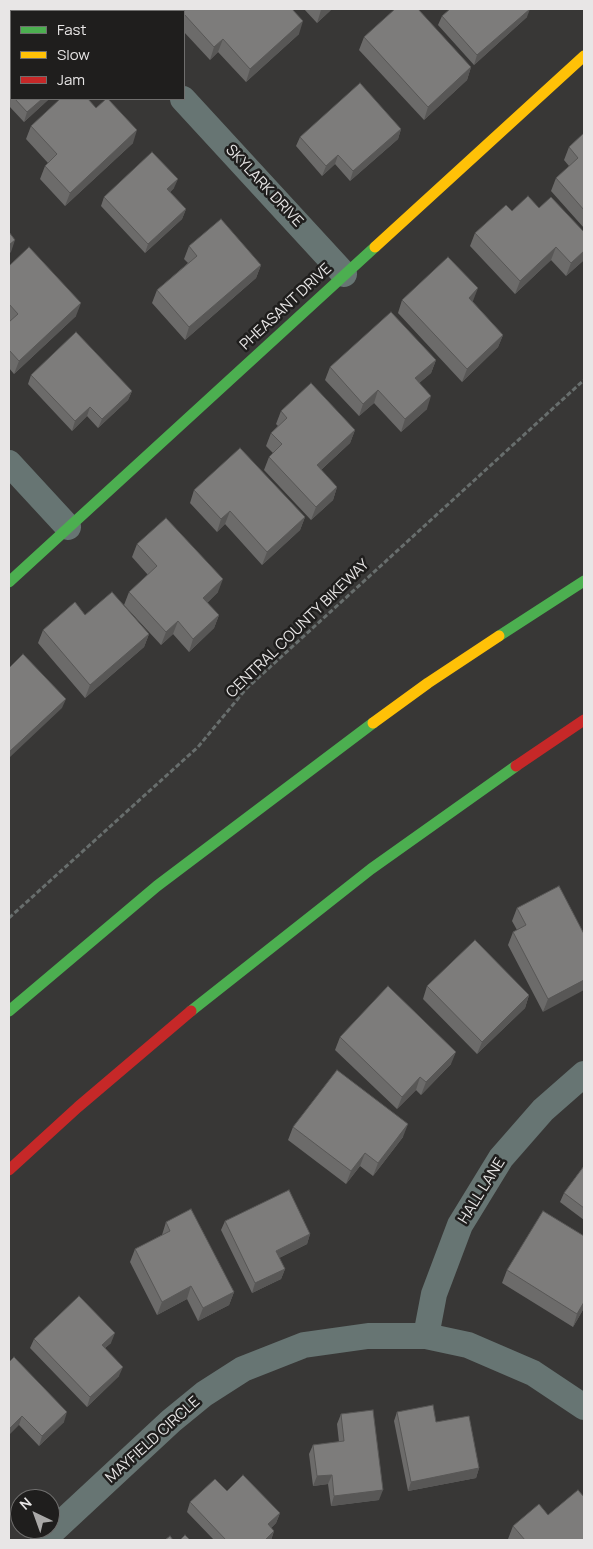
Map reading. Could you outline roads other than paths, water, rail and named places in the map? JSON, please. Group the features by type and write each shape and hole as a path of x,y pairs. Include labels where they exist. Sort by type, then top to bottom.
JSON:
{"main road":[{"name":"PHEASANT DRIVE","path":"9,582 584,56"},
{"path":"9,1011 157,886 303,774 428,683 584,581"},
{"path":"9,1170 78,1107 235,974 371,869 500,776 584,720"}],"street":[{"name":"SKYLARK DRIVE","path":"185,100 344,274"},
{"path":"9,463 68,527"},
{"name":"HALL LANE","path":"426,1336 434,1294 460,1225 501,1158 543,1110 584,1074"},
{"name":"MAYFIELD CIRCLE","path":"43,1540 171,1421 204,1394 244,1369 304,1345 368,1336 426,1336 468,1345 533,1373 584,1407"}]}
